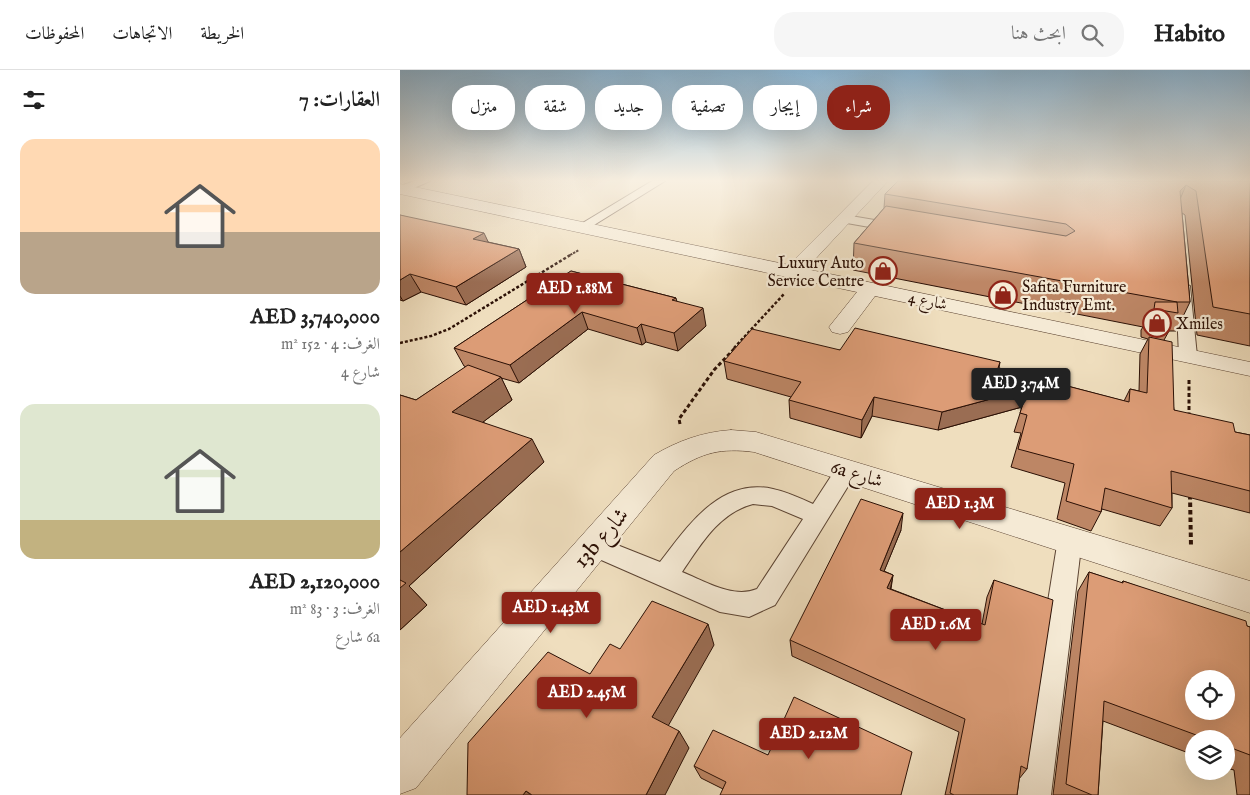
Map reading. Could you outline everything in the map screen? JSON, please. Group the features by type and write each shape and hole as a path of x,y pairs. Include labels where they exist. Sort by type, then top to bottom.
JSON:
{"street":[{"name":"شارع 4","path":"524,215 1250,369"},
{"path":"799,272 849,215"},
{"path":"840,327 870,288"},
{"name":"6a شارع","path":"675,456 708,442 733,439 756,442 1250,597"},
{"name":"13b شارع","path":"400,772 592,545 675,456"}],"lane":[{"path":"582,227 603,215"},
{"path":"845,219 913,231"},
{"path":"1181,271 1188,356"},
{"path":"592,545 729,604 750,605 766,596 846,470"},
{"path":"666,576 710,515 736,499 756,496 772,498 818,515"},
{"path":"1034,795 1070,540"}],"path":[{"path":"400,343 431,336 449,329 607,232"},
{"path":"675,456 679,419 693,396 799,272"},
{"path":"1188,356 1189,424"},
{"path":"1190,492 1191,579"}],"building":[{"path":"400,215 484,233 473,239 519,249 456,287 410,274 400,280"},
{"path":"878,215 939,215 1066,236 1075,231 1066,224 1011,215 1182,215 1190,302 1177,302 854,243"},
{"path":"1199,215 1250,215 1250,314 1213,307"},
{"path":"571,271 676,298 672,300 703,308 674,333 641,324 637,328 582,312 510,365 454,348"},
{"path":"1155,302 1177,302 1178,313 1154,309"},
{"path":"855,328 1000,362 998,368 1129,402 1130,389 1147,393 1149,337 1172,342 1174,410 1233,423 1235,432 1250,435 1250,491 1171,471 1172,508 1105,488 1101,512 1066,501 1074,464 1018,449 1027,415 1020,413 1028,389 942,412 874,397 862,420 789,400 801,382 724,361 752,329 840,350"},
{"path":"468,365 501,377 452,412 532,439 400,552 400,395 416,400"},
{"path":"861,499 903,513 880,570 893,575 887,588 985,625 994,580 1053,600 1027,769 1021,766 1017,795 954,795 950,793 965,719 790,640"},
{"path":"1089,572 1123,583 1123,581 1246,621 1247,626 1250,627 1250,755 1235,749 1235,730 1185,731 1104,701 1098,795 1092,795 1066,784"},
{"path":"400,580 406,583 400,588"},
{"path":"652,601 708,624 652,717 679,731 646,795 532,795 526,791 523,795 467,795 468,743 548,652 590,674 610,644 620,649"},
{"path":"794,697 912,752 901,795 720,795 726,782 694,766 713,730 768,755"}],"place":[{"name":"Luxury Auto Service Centre","path":"883,271"},
{"name":"Safita Furniture Industry Emt.","path":"1003,295"},
{"name":"Xmiles","path":"1157,323"}]}
